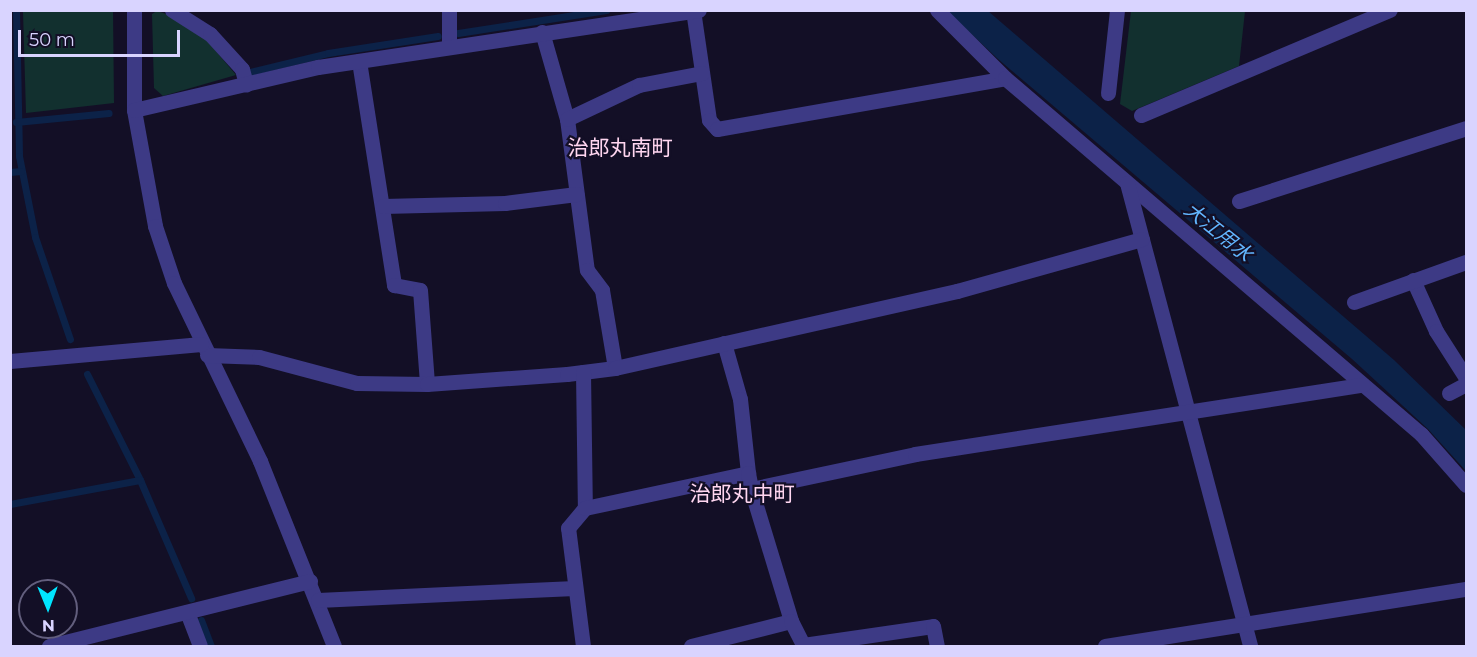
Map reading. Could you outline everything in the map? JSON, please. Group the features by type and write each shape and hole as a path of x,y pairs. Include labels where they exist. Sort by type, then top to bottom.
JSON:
{"street":[{"path":"134,10 134,110 155,226 204,350 260,461 318,600 334,646"},
{"path":"172,10 210,34 242,69 246,84"},
{"path":"449,10 449,47"},
{"path":"937,10 1005,78 1421,434 1467,485"},
{"path":"1108,93 1117,10"},
{"path":"1141,115 1390,10"},
{"path":"134,110 359,61 695,11 709,120 717,129 1005,78"},
{"path":"542,32 567,119 587,270 602,290 615,368"},
{"path":"359,61 394,285 420,290 427,384"},
{"path":"567,119 639,85 702,73"},
{"path":"1239,201 1467,128"},
{"path":"1127,183 1250,646"},
{"path":"383,206 505,203 576,194"},
{"path":"10,361 204,350 259,357 357,383 427,384 583,372 615,368 957,291 1142,239"},
{"path":"1354,302 1467,262"},
{"path":"1413,280 1437,331 1467,378"},
{"path":"724,343 740,399 751,489 791,621 803,646 933,626 937,646"},
{"path":"583,372 585,508"},
{"path":"1449,393 1467,384"},
{"path":"751,489 915,454 1364,385"},
{"path":"583,646 568,528 585,508 748,473"},
{"path":"49,646 310,581"},
{"path":"318,600 574,588"},
{"path":"1105,646 1161,643 1467,589"},
{"path":"187,612 200,646"},
{"path":"691,646 791,621"}],"green space":[{"path":"113,11 114,103 26,113 23,12"},
{"path":"157,11 181,19 204,37 236,75 163,96 154,88 152,14"},
{"path":"1131,11 1245,11 1239,66 1132,111 1120,104"}],"water":[{"name":"大江用水","path":"947,11 988,11 1394,360 1466,430 1466,471 1428,429 1352,359 998,59"}],"waterway":[{"path":"16,10 19,156 35,237 70,339"},
{"path":"458,33 606,10"},
{"path":"250,72 328,53 438,36"},
{"path":"16,122 109,113"},
{"path":"10,172 21,171"},
{"path":"87,374 140,480 191,598"},
{"path":"10,504 140,480"},
{"path":"201,620 211,646"}],"district":[{"name":"治郎丸南町","path":"620,148"},
{"name":"治郎丸中町","path":"742,494"}]}
